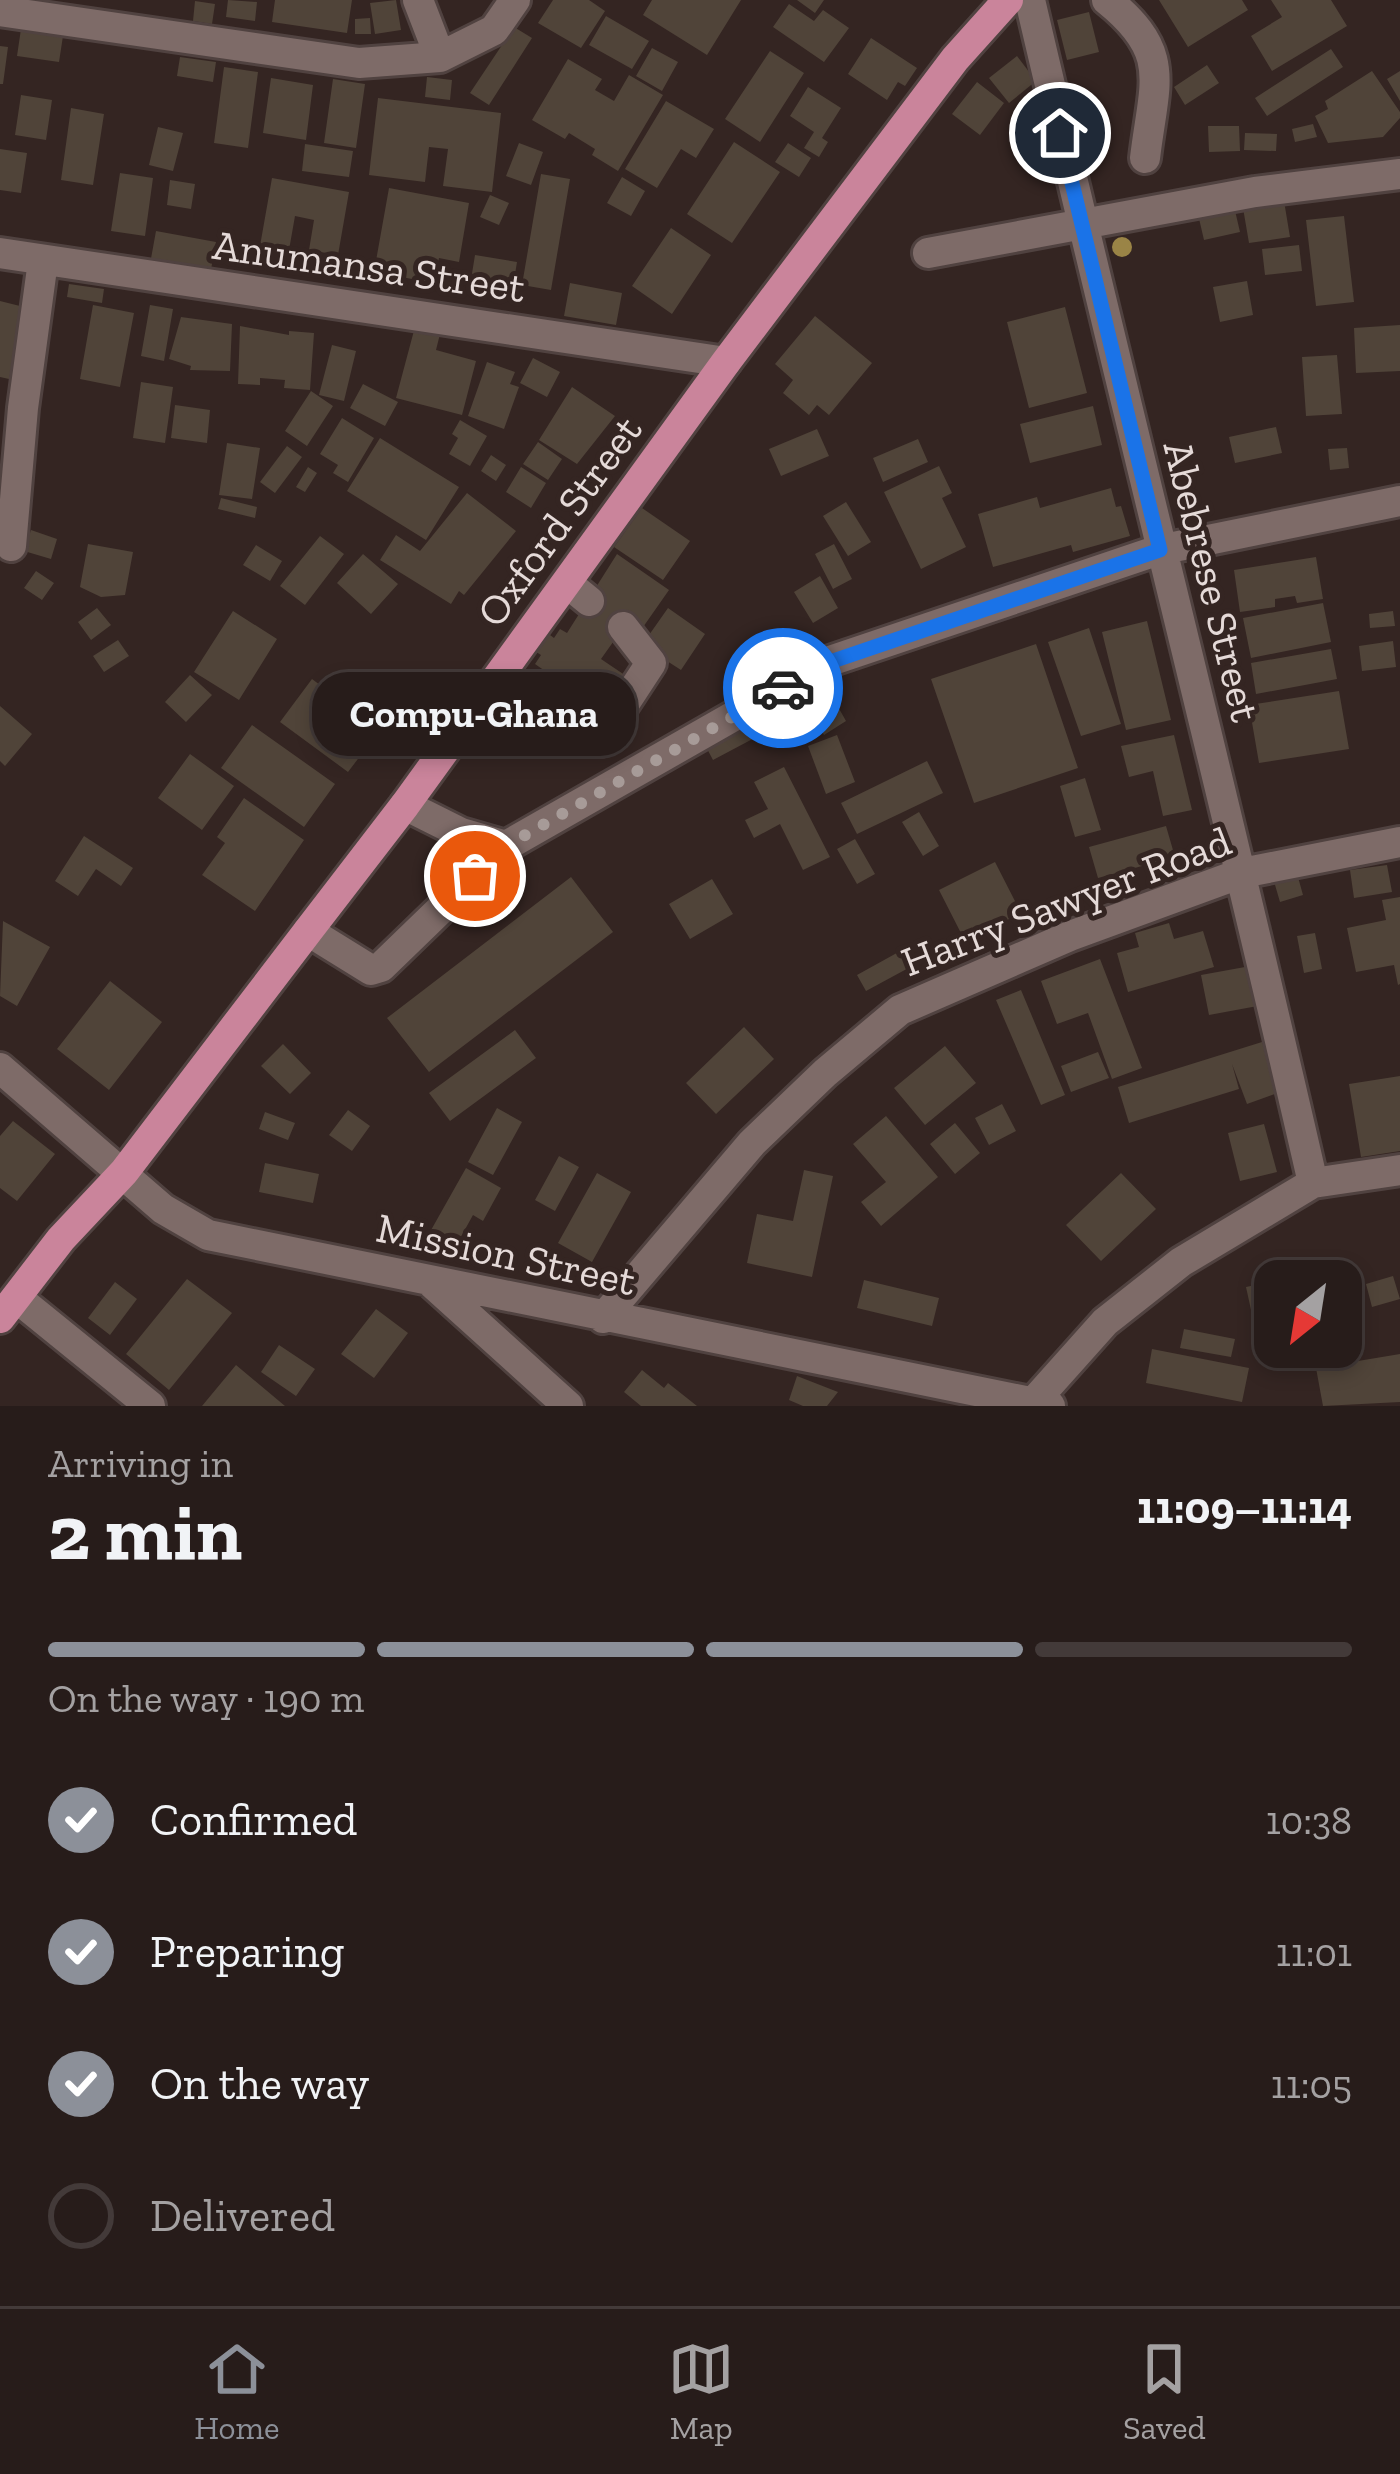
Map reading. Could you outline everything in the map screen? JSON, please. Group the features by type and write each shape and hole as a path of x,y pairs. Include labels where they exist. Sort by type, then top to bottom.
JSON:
{"main road":[{"name":"Oxford Street","path":"9,1308 61,1239 124,1172 481,700 578,592 726,362 955,59 1008,0"}],"street":[{"path":"418,0 440,57"},
{"path":"0,11 359,63 440,57 494,30 515,0"},
{"name":"Abebrese Street","path":"1030,0 1313,1183"},
{"path":"1107,0 1147,38 1156,63 1145,158"},
{"path":"928,253 1081,221 1400,174"},
{"name":"Anumansa Street","path":"0,254 726,362"},
{"path":"11,546 43,261"},
{"path":"308,931 361,966 381,967 506,846 830,662 1160,550 1400,501"},
{"path":"481,700 578,740 600,741 651,663 623,627"},
{"path":"405,805 461,833 506,846"},
{"name":"Harry Sawyer Road","path":"603,1318 752,1143 900,1010 1070,936 1242,873 1400,842"},
{"name":"Mission Street","path":"0,1068 163,1209 208,1235 1037,1405"},
{"path":"1037,1405 1105,1322 1166,1274 1313,1183 1400,1169"},
{"path":"428,1280 568,1406"},
{"path":"9,1308 150,1406"}],"building":[{"path":"228,0 257,2 255,21 226,17"},
{"path":"275,0 352,0 347,33 272,22"},
{"path":"396,0 401,30 375,34 370,3"},
{"path":"553,0 589,0 605,11 581,48 538,23"},
{"path":"652,0 741,0 707,55 643,15"},
{"path":"797,0 824,0 815,13"},
{"path":"1159,0 1242,0 1248,10 1188,47"},
{"path":"1271,0 1331,0 1347,26 1272,71 1251,36 1282,17"},
{"path":"195,1 215,4 212,24 193,21"},
{"path":"789,4 814,21 823,10 849,28 824,62 773,27"},
{"path":"1089,12 1099,52 1067,60 1057,20"},
{"path":"606,16 649,41 632,69 589,45"},
{"path":"370,18 371,34 355,34 355,19"},
{"path":"514,27 532,38 489,105 470,93"},
{"path":"21,29 63,36 59,62 17,56"},
{"path":"871,38 917,68 905,86 898,82 887,100 848,74"},
{"path":"0,46 8,47 3,84 0,84"},
{"path":"652,48 678,62 662,91 636,76"},
{"path":"1331,49 1343,67 1267,116 1255,98"},
{"path":"770,51 804,73 760,142 725,119"},
{"path":"1017,56 1036,81 1009,103 989,78"},
{"path":"180,57 216,62 213,82 177,76"},
{"path":"568,59 602,79 595,90 614,101 629,75 663,95 618,171 569,133 565,139 532,120"},
{"path":"1207,65 1219,83 1185,105 1174,87"},
{"path":"224,67 258,72 248,148 214,143"},
{"path":"1372,71 1400,118 1383,137 1328,143 1315,116 1328,109 1325,101"},
{"path":"1400,71 1400,101 1387,79"},
{"path":"427,77 452,80 450,100 425,97"},
{"path":"271,78 313,85 306,140 263,133"},
{"path":"333,79 365,84 356,148 324,143"},
{"path":"977,82 1004,103 980,135 952,114"},
{"path":"808,87 841,108 822,138 828,142 819,157 804,148 814,132 790,116"},
{"path":"21,95 52,100 46,140 15,135"},
{"path":"378,98 501,113 492,192 443,186 448,149 429,147 425,182 369,175"},
{"path":"666,101 714,129 696,158 681,149 657,188 625,169"},
{"path":"71,108 104,114 93,185 61,180"},
{"path":"1313,124 1317,137 1295,142 1292,129"},
{"path":"1208,126 1239,126 1240,151 1209,152"},
{"path":"158,127 183,133 173,171 149,165"},
{"path":"1245,133 1277,134 1276,151 1244,150"},
{"path":"734,142 780,172 732,243 687,214"},
{"path":"519,143 543,152 531,185 506,176"},
{"path":"788,143 811,158 799,177 775,162"},
{"path":"305,144 353,151 349,177 302,171"},
{"path":"0,149 27,153 21,193 0,190"},
{"path":"120,173 153,178 145,236 111,231"},
{"path":"541,174 570,179 551,290 522,285"},
{"path":"622,177 645,191 631,216 607,203"},
{"path":"272,178 349,192 338,255 309,250 314,220 295,216 289,250 260,246"},
{"path":"170,180 195,184 191,209 167,205"},
{"path":"389,188 469,203 459,262 439,258 434,283 374,272"},
{"path":"490,195 509,203 499,225 480,217"},
{"path":"1284,201 1290,237 1249,243 1243,208"},
{"path":"1233,202 1240,232 1204,240 1197,210"},
{"path":"1344,216 1354,302 1316,306 1306,220"},
{"path":"671,228 711,255 672,314 632,286"},
{"path":"156,231 216,242 210,275 150,264"},
{"path":"1299,245 1302,271 1265,275 1262,249"},
{"path":"475,255 517,262 511,299 469,292"},
{"path":"1247,281 1253,315 1220,322 1213,287"},
{"path":"570,283 622,293 616,325 564,316"},
{"path":"69,284 104,289 102,303 67,297"},
{"path":"0,301 24,307 9,379 0,377"},
{"path":"93,305 134,313 120,387 80,379"},
{"path":"150,305 173,309 164,361 141,356"},
{"path":"1065,307 1087,393 1029,408 1007,322"},
{"path":"815,316 872,363 829,415 817,405 809,415 783,393 793,380 775,364"},
{"path":"181,317 232,324 230,371 190,370 191,366 169,359"},
{"path":"416,323 441,330 436,350 476,361 462,415 396,398"},
{"path":"1400,325 1400,371 1356,373 1354,328"},
{"path":"240,326 289,335 289,331 314,333 310,390 284,388 285,380 260,378 260,385 238,384"},
{"path":"332,345 356,351 344,401 319,395"},
{"path":"1337,355 1342,414 1306,416 1302,357"},
{"path":"533,358 560,372 547,397 520,383"},
{"path":"487,362 515,372 510,384 519,387 504,429 468,416"},
{"path":"141,382 173,387 165,443 133,438"},
{"path":"363,384 398,402 385,426 350,408"},
{"path":"572,387 615,416 577,464 539,440"},
{"path":"311,391 333,406 307,446 285,431"},
{"path":"175,405 210,410 207,443 171,438"},
{"path":"1093,406 1102,445 1030,463 1020,424"},
{"path":"342,418 374,438 348,482 333,473 338,465 320,454"},
{"path":"460,420 487,436 470,466 449,454 458,438 452,434"},
{"path":"1276,427 1282,453 1235,463 1229,437"},
{"path":"817,429 829,456 781,476 769,449"},
{"path":"380,438 459,487 426,540 347,491"},
{"path":"918,439 928,462 883,482 873,458"},
{"path":"538,442 562,459 548,480 523,464"},
{"path":"227,443 260,448 252,499 219,495"},
{"path":"287,446 302,457 275,493 260,482"},
{"path":"1347,448 1349,468 1330,470 1328,449"},
{"path":"491,455 506,465 496,481 481,471"},
{"path":"939,466 952,493 942,498 966,547 921,569 884,492"},
{"path":"308,467 317,473 305,492 296,487"},
{"path":"521,467 546,483 531,508 506,492"},
{"path":"1111,488 1130,536 1073,552 1071,545 993,567 978,514 1037,497 1040,508"},
{"path":"467,493 516,531 464,595 459,591 451,604 380,560 396,535 420,551"},
{"path":"221,498 257,507 255,518 218,509"},
{"path":"846,502 871,542 848,556 823,516"},
{"path":"642,508 690,541 663,580 614,547"},
{"path":"31,530 57,539 51,559 24,551"},
{"path":"320,536 344,554 305,605 280,586"},
{"path":"88,544 133,552 125,595 101,597 80,587"},
{"path":"834,544 852,579 833,589 815,554"},
{"path":"256,545 282,561 270,581 243,565"},
{"path":"363,554 398,584 371,614 337,583"},
{"path":"617,554 669,590 641,630 628,621 601,659 635,682 611,717 535,664 541,655 533,650 546,632 554,638 560,629 567,633"},
{"path":"1316,557 1323,599 1297,603 1295,596 1275,599 1275,607 1240,612 1234,570"},
{"path":"36,571 54,583 42,600 24,588"},
{"path":"820,576 838,608 813,623 794,592"},
{"path":"1323,603 1331,642 1251,658 1243,618"},
{"path":"97,608 111,625 91,640 78,622"},
{"path":"668,608 705,634 681,670 642,645"},
{"path":"233,611 277,639 239,700 194,672"},
{"path":"1393,611 1395,626 1370,628 1369,614"},
{"path":"1147,621 1171,720 1126,730 1102,632"},
{"path":"1089,628 1121,724 1081,736 1048,642"},
{"path":"118,640 129,656 104,672 93,656"},
{"path":"1393,641 1396,667 1362,671 1359,646"},
{"path":"1036,644 1078,768 974,803 931,679"},
{"path":"1331,649 1337,679 1256,694 1251,663"},
{"path":"190,675 212,695 186,722 165,702"},
{"path":"312,679 380,730 348,772 280,722"},
{"path":"1339,691 1349,749 1259,763 1249,705"},
{"path":"833,698 846,721 824,735 810,712"},
{"path":"0,706 32,734 5,766 0,761"},
{"path":"754,719 762,734 713,760 705,745"},
{"path":"252,725 335,784 304,827 221,768"},
{"path":"837,735 855,782 826,794 808,746"},
{"path":"1174,735 1192,810 1163,816 1153,771 1129,777 1121,746"},
{"path":"190,754 234,786 202,830 158,798"},
{"path":"927,761 943,793 857,834 841,803"},
{"path":"784,767 830,857 803,870 780,824 754,838 745,820 768,809 754,782"},
{"path":"1085,778 1101,830 1075,837 1060,786"},
{"path":"244,798 304,840 255,911 202,875 225,843 217,837"},
{"path":"919,812 939,846 923,856 902,822"},
{"path":"1166,826 1175,857 1098,878 1089,847"},
{"path":"84,836 133,868 121,886 96,869 78,896 55,881"},
{"path":"855,839 875,874 857,884 837,849"},
{"path":"995,862 1021,913 965,941 939,890"},
{"path":"1387,865 1392,892 1354,898 1350,870"},
{"path":"1296,870 1303,895 1280,902 1273,878"},
{"path":"571,877 613,932 429,1072 387,1018"},
{"path":"712,879 733,914 690,939 669,904"},
{"path":"1400,897 1398,985 1394,965 1356,972 1347,928 1386,920 1382,900"},
{"path":"3,921 50,947 17,1006 0,996"},
{"path":"1169,923 1174,939 1203,931 1214,967 1128,992 1117,953 1139,947 1135,933"},
{"path":"1315,933 1322,969 1304,973 1297,936"},
{"path":"904,949 914,965 866,991 857,975"},
{"path":"1100,959 1142,1068 1112,1079 1088,1013 1057,1024 1041,981"},
{"path":"1256,965 1263,1005 1209,1015 1201,975"},
{"path":"110,981 162,1022 109,1090 57,1049"},
{"path":"1021,990 1065,1095 1041,1105 996,1000"},
{"path":"744,1027 774,1059 716,1114 686,1083"},
{"path":"515,1030 536,1058 450,1121 429,1093"},
{"path":"1262,1042 1280,1092 1247,1104 1232,1064 1239,1089 1129,1123 1118,1087"},
{"path":"283,1044 311,1073 290,1094 261,1066"},
{"path":"945,1046 976,1083 925,1125 894,1088"},
{"path":"1098,1052 1109,1078 1071,1092 1061,1066"},
{"path":"1400,1076 1400,1151 1361,1157 1349,1084"},
{"path":"1002,1104 1016,1131 989,1145 975,1118"},
{"path":"497,1108 522,1122 493,1175 468,1162"},
{"path":"348,1110 370,1126 352,1151 329,1135"},
{"path":"265,1112 295,1123 288,1140 259,1129"},
{"path":"886,1116 938,1177 881,1226 861,1202 886,1182 853,1144"},
{"path":"13,1121 55,1154 17,1201 0,1188 0,1136"},
{"path":"955,1123 980,1153 955,1174 930,1144"},
{"path":"1264,1124 1277,1172 1240,1181 1228,1133"},
{"path":"559,1156 579,1167 555,1211 535,1200"},
{"path":"265,1163 319,1174 313,1203 259,1192"},
{"path":"466,1168 501,1188 483,1221 473,1215 452,1253 426,1239"},
{"path":"804,1170 833,1176 812,1277 747,1263 757,1214 793,1221"},
{"path":"597,1173 631,1192 592,1262 558,1243"},
{"path":"1121,1173 1156,1209 1101,1261 1066,1225"},
{"path":"1393,1276 1400,1299 1372,1307 1366,1284"},
{"path":"187,1279 232,1313 169,1390 126,1354"},
{"path":"864,1280 939,1298 932,1326 857,1308"},
{"path":"115,1282 137,1299 110,1335 88,1318"},
{"path":"1254,1285 1254,1324 1246,1287"},
{"path":"376,1309 408,1333 374,1378 341,1354"},
{"path":"1184,1329 1235,1339 1231,1357 1180,1348"},
{"path":"279,1345 315,1369 296,1396 261,1372"},
{"path":"1152,1349 1249,1368 1242,1402 1146,1383"},
{"path":"1400,1354 1400,1402 1323,1406 1316,1368 1362,1368 1362,1360"},
{"path":"236,1365 285,1406 202,1406"},
{"path":"642,1370 697,1406 641,1406 624,1392"},
{"path":"797,1376 838,1392 827,1406 803,1406 789,1400"}],"way so far":[{"path":"475,876 506,846 783,688"}],"place":[{"name":"Compu-Ghana","path":"475,876"}],"route":[{"path":"783,688 830,662 1160,550 1060,133"}]}
